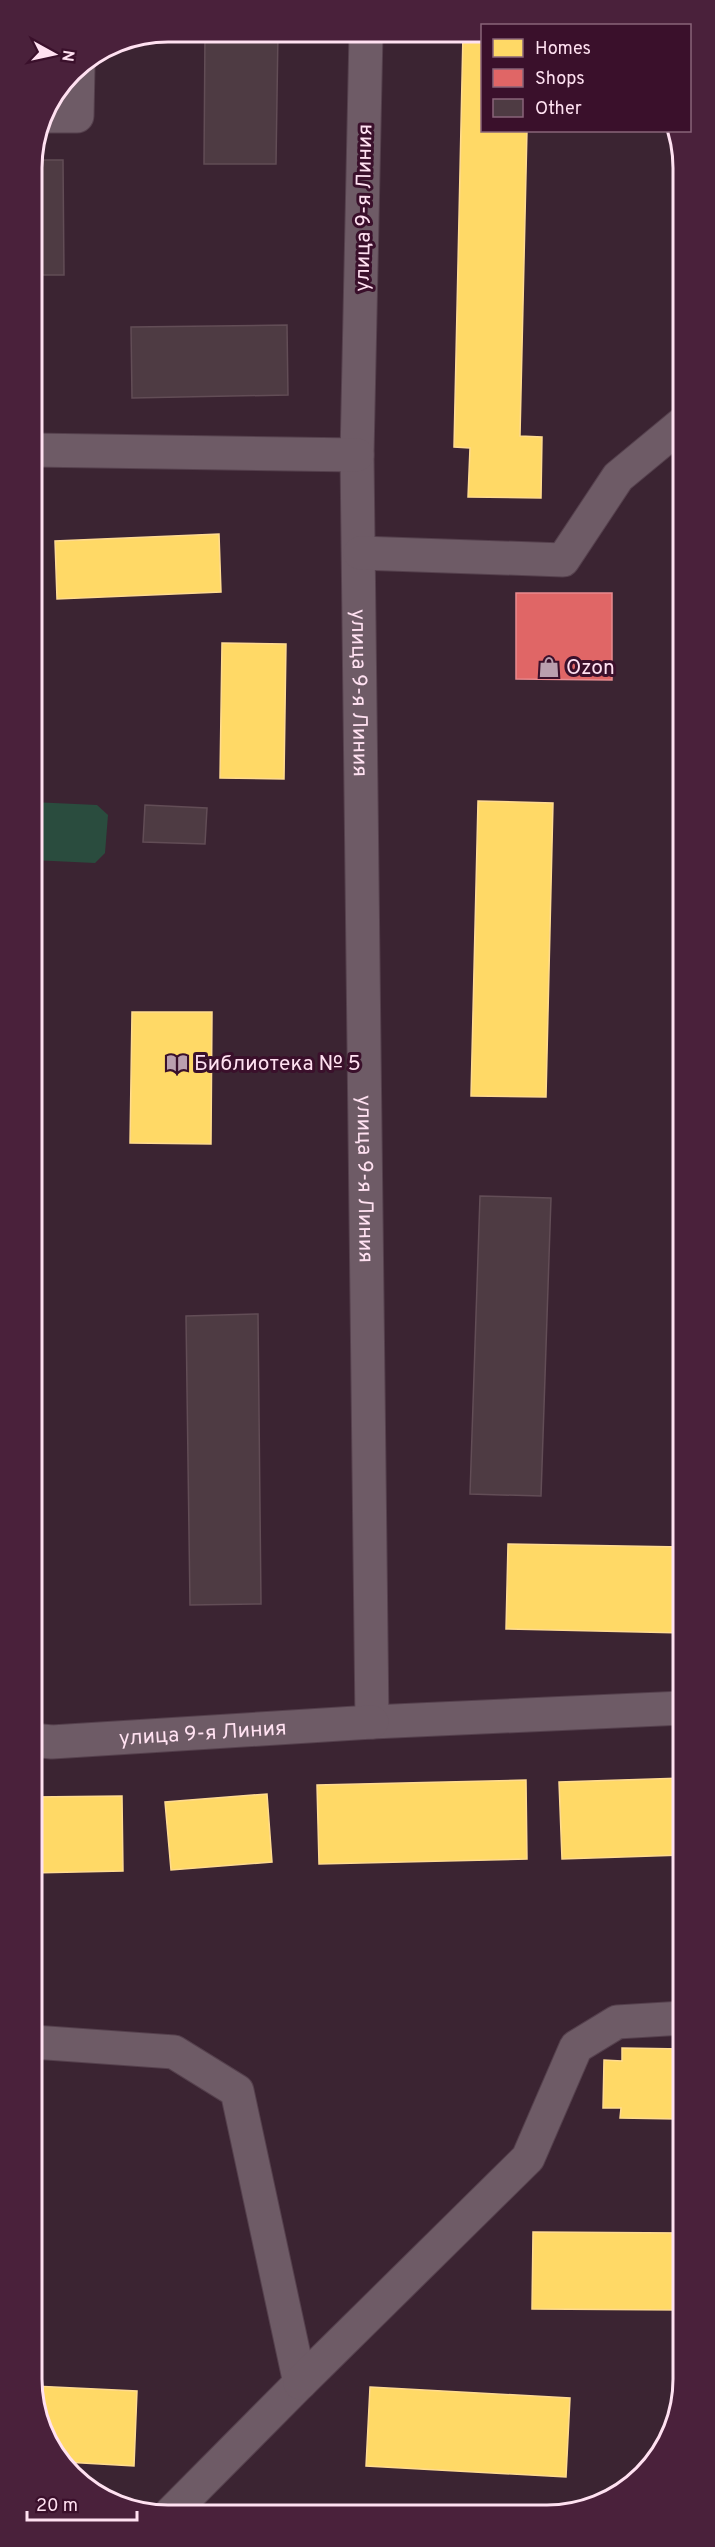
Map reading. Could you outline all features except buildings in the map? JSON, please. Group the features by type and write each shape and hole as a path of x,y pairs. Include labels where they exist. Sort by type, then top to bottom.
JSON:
{"street":[{"name":"улица 9-я Линия","path":"366,42 357,455 360,553 372,1722"},
{"path":"54,116 77,116 78,84"},
{"path":"360,553 563,560 618,477 673,431"},
{"path":"42,450 357,455"},
{"name":"улица 9-я Линия","path":"42,1741 372,1722 673,1708"},
{"path":"179,2505 528,2158 576,2047 617,2022 673,2019"},
{"path":"42,2043 174,2052 237,2091 300,2383"}],"green space":[{"path":"42,802 97,805 108,815 105,853 95,863 42,860"}],"place":[{"name":"Ozon","path":"549,667"},
{"name":"Библиотека № 5","path":"177,1063"}]}
